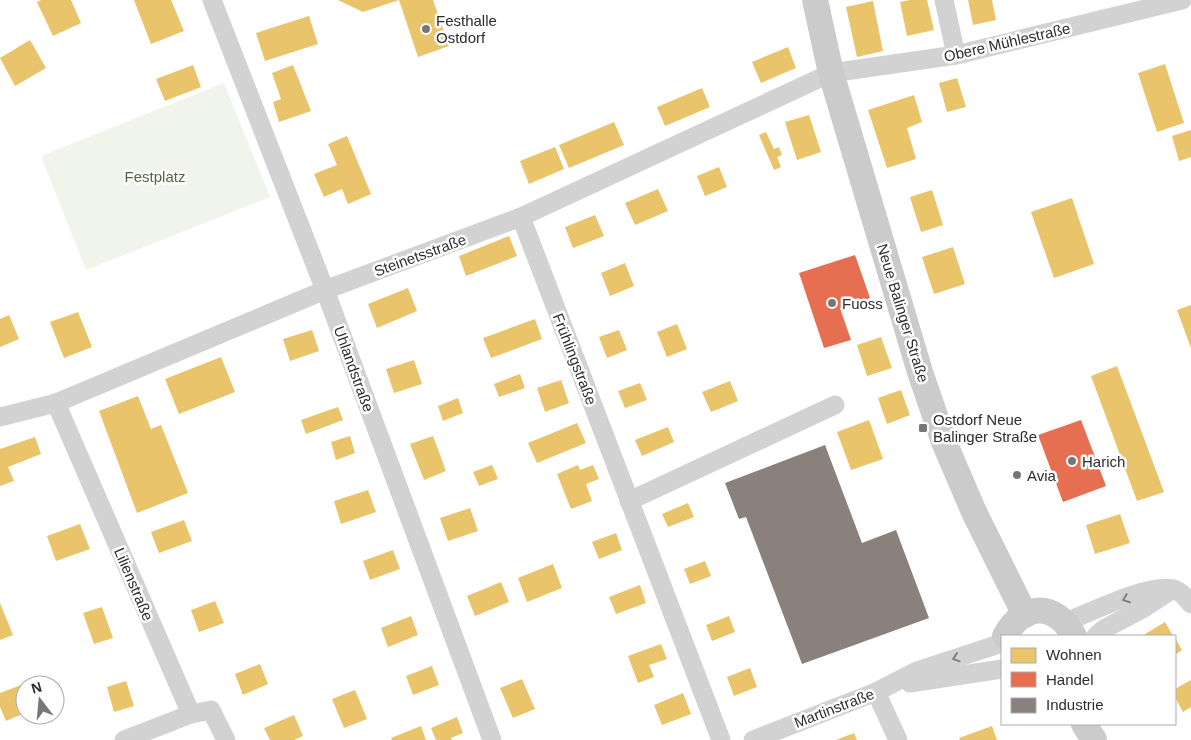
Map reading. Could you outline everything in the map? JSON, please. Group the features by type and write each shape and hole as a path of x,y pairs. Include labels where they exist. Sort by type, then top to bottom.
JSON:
{"main road":[{"name":"Neue Balinger Straße","path":"815,0 831,73 920,372 944,442 974,512 1025,614"},
{"path":"1006,635 1012,623 1025,614 1037,610 1051,612 1070,629"},
{"path":"1085,725 1094,740"}],"street":[{"name":"Uhlandstraße","path":"212,0 325,290 492,740"},
{"path":"944,0 956,55"},
{"name":"Obere Mühlestraße","path":"831,73 956,55 1182,0"},
{"name":"Steinetsstraße","path":"0,417 56,403 325,290 521,217 831,73"},
{"name":"Frühlingstraße","path":"521,217 721,740"},
{"name":"Lilienstraße","path":"56,403 190,714"},
{"path":"630,501 835,405"},
{"path":"1097,635 1104,629 1144,608 1173,589"},
{"path":"1070,629 1148,590 1173,589 1182,593 1191,604"},
{"name":"Martinstraße","path":"753,740 882,690 916,671 1001,643"},
{"name":"Martinstraße","path":"882,690 1001,669"},
{"path":"882,690 898,740"},
{"path":"124,740 190,714 211,710 226,740"}],"green space":[{"name":"Festplatz","path":"224,83 270,197 86,270 41,156"}],"building: Wohnen":[{"path":"41,0 71,0 81,23 53,36 37,2"},
{"path":"134,0 171,0 184,31 151,44"},
{"path":"338,0 399,0 363,12"},
{"name":"Festhalle Ostdorf","path":"399,0 433,0 449,46 418,57"},
{"path":"927,0 934,30 907,36 900,2"},
{"path":"968,0 992,0 996,20 973,25"},
{"path":"873,1 883,51 857,57 846,7"},
{"path":"309,16 318,44 265,61 256,33"},
{"path":"30,40 46,68 15,86 0,58"},
{"path":"788,47 796,68 761,83 752,62"},
{"path":"1165,64 1184,123 1157,132 1138,73"},
{"path":"193,65 201,87 165,101 156,79"},
{"path":"293,65 311,111 279,122 273,102 281,99 272,73"},
{"path":"957,78 966,107 947,112 939,83"},
{"path":"702,88 710,107 665,126 657,107"},
{"path":"914,95 922,122 907,128 916,159 887,168 868,110"},
{"path":"809,115 821,152 797,160 785,122"},
{"path":"614,122 624,145 569,168 559,145"},
{"path":"1191,130 1191,157 1179,161 1172,136"},
{"path":"766,132 774,149 779,147 782,155 777,157 781,167 774,170 759,135"},
{"path":"347,136 371,194 348,204 342,189 324,197 314,174 337,165 328,144"},
{"path":"555,147 564,169 529,184 520,161"},
{"path":"719,167 727,187 705,196 697,176"},
{"path":"658,189 668,211 635,225 625,203"},
{"path":"932,190 943,225 921,232 910,197"},
{"path":"1072,198 1094,264 1054,278 1031,212"},
{"path":"595,215 604,236 573,248 565,227"},
{"path":"509,236 517,256 466,276 459,256"},
{"path":"953,247 965,284 934,294 922,257"},
{"path":"625,263 634,286 610,296 601,273"},
{"path":"408,288 417,311 377,328 368,304"},
{"path":"1191,305 1191,348 1177,310"},
{"path":"78,312 92,347 64,358 50,322"},
{"path":"9,315 19,339 0,347 0,319"},
{"path":"535,319 542,339 491,358 483,338"},
{"path":"677,324 687,349 667,357 657,332"},
{"path":"312,330 319,351 290,361 283,339"},
{"path":"619,330 627,350 607,358 599,337"},
{"path":"881,337 892,368 867,376 857,345"},
{"path":"221,357 235,392 179,414 165,379"},
{"path":"414,360 422,384 394,393 386,369"},
{"path":"1117,366 1164,492 1137,501 1091,376"},
{"path":"520,374 525,388 499,397 494,384"},
{"path":"561,380 569,403 545,412 537,388"},
{"path":"730,381 738,401 711,412 702,392"},
{"path":"640,383 647,400 625,408 618,391"},
{"path":"901,390 910,415 887,424 878,398"},
{"path":"138,396 151,429 161,425 188,493 137,513 99,411"},
{"path":"458,398 463,413 443,421 438,406"},
{"path":"338,407 343,420 306,434 301,420"},
{"path":"869,420 883,459 851,470 837,432"},
{"path":"577,423 586,443 537,463 528,443"},
{"path":"668,427 674,442 642,456 635,440"},
{"path":"350,436 355,453 336,460 331,442"},
{"path":"433,436 446,471 424,480 410,444"},
{"path":"35,437 41,454 8,467 14,481 0,486 0,449"},
{"path":"492,465 498,479 479,486 473,472"},
{"path":"578,465 580,470 593,465 599,479 586,484 592,501 571,509 557,474"},
{"path":"368,490 376,512 341,524 334,501"},
{"path":"688,503 694,517 668,527 662,514"},
{"path":"470,508 478,531 448,541 440,518"},
{"path":"1120,514 1130,543 1095,554 1086,525"},
{"path":"184,520 192,541 159,553 151,532"},
{"path":"80,524 90,549 56,561 47,536"},
{"path":"616,533 622,550 599,559 592,542"},
{"path":"393,550 400,569 370,580 363,561"},
{"path":"705,561 711,576 690,584 684,569"},
{"path":"553,564 562,588 527,602 518,578"},
{"path":"501,582 509,602 475,616 467,596"},
{"path":"640,585 646,603 616,614 609,597"},
{"path":"215,601 224,623 199,632 191,610"},
{"path":"0,603 13,635 0,640"},
{"path":"102,607 113,638 94,644 83,613"},
{"path":"411,616 418,635 388,647 381,628"},
{"path":"729,616 735,632 712,641 706,625"},
{"path":"1165,622 1172,635 1144,635"},
{"path":"1176,640 1182,650 1176,654"},
{"path":"661,644 667,659 649,665 654,677 638,683 628,656"},
{"path":"260,664 268,684 243,695 235,674"},
{"path":"432,666 439,685 413,695 406,676"},
{"path":"750,668 757,687 734,696 727,677"},
{"path":"522,679 535,709 513,718 500,688"},
{"path":"1191,680 1191,707 1183,712 1176,699 1176,688"},
{"path":"126,681 134,706 114,712 107,687"},
{"path":"15,687 15,717 6,721 0,707 0,693"},
{"path":"355,690 367,719 344,728 332,699"},
{"path":"683,693 691,714 662,725 654,705"},
{"path":"294,715 303,736 294,740 270,740 264,728"},
{"path":"457,717 463,733 451,738 452,740 436,740 431,728"},
{"path":"421,726 426,740 392,740 391,738"},
{"path":"992,726 997,740 960,740 959,738"},
{"path":"854,733 857,740 836,740"}],"building: Handel":[{"name":"Fuoss","path":"855,255 870,298 840,308 851,340 824,348 799,273"},
{"name":"Harich","path":"1081,420 1106,486 1063,502 1038,435"}],"building: Industrie":[{"path":"825,445 862,543 896,530 929,618 802,664 746,517 739,519 725,483"}],"place":[{"name":"Festhalle Ostdorf","path":"426,29"},
{"name":"Fuoss","path":"832,303"},
{"name":"Ostdorf Neue Balinger Straße","path":"923,428"},
{"name":"Harich","path":"1072,461"},
{"name":"Avia","path":"1017,475"}]}
